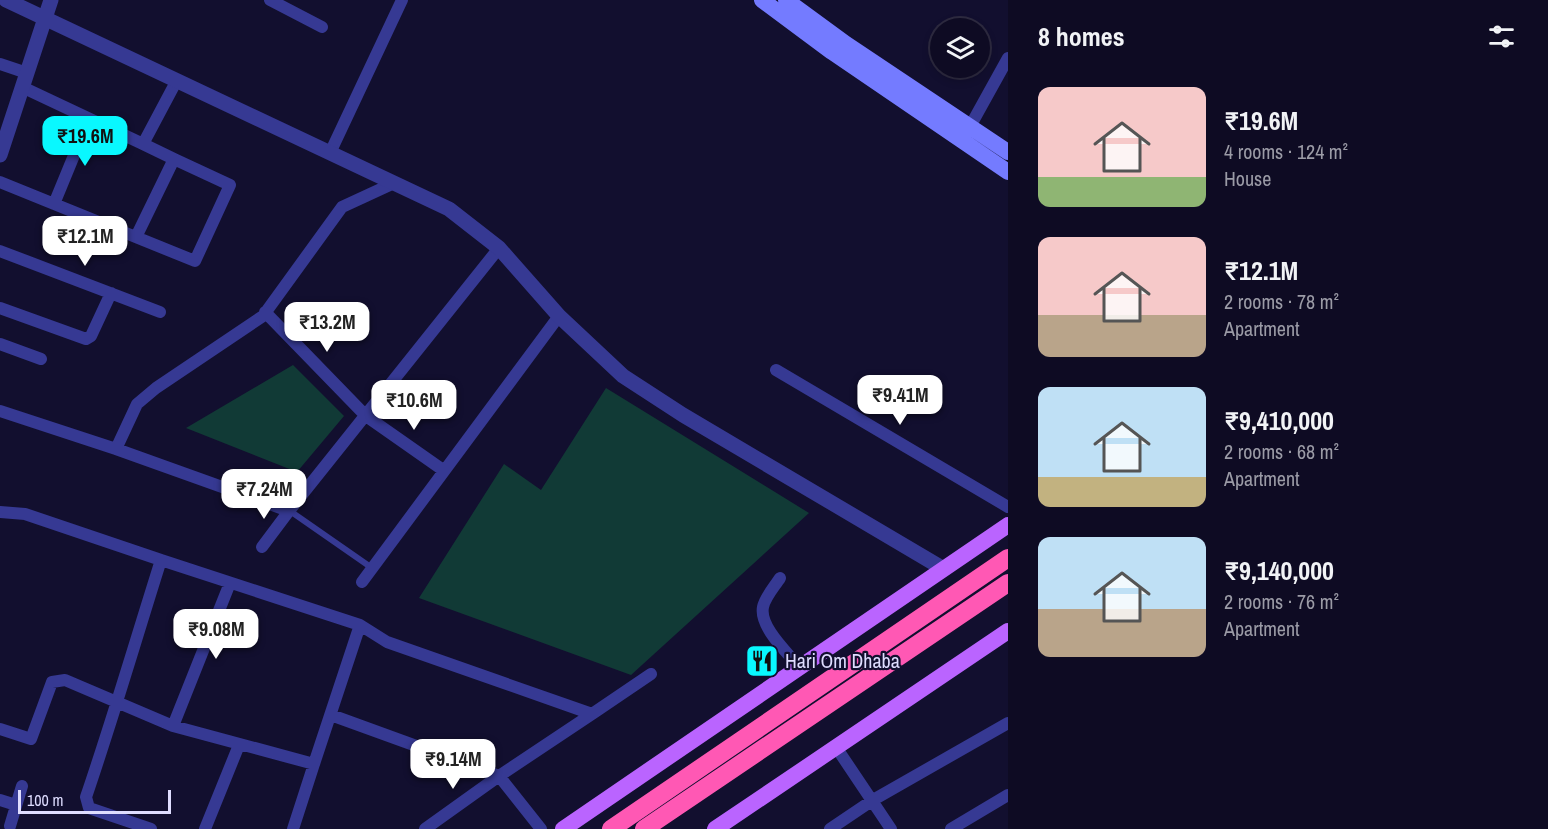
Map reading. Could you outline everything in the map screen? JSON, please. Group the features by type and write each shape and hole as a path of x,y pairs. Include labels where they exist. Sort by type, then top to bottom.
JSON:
{"highway":[{"path":"611,829 1008,558"},
{"path":"644,829 1008,583"}],"main road":[{"path":"762,0 832,52 966,134 1008,152"},
{"path":"786,0 966,134 1008,172"},
{"path":"563,829 1008,525"},
{"path":"715,829 1008,631"}],"street":[{"path":"6,0 449,209 499,248 559,316 623,376 683,415 942,568"},
{"path":"0,155 51,0"},
{"path":"270,0 322,27"},
{"path":"330,153 402,0"},
{"path":"966,134 1008,58"},
{"path":"0,64 89,118 230,185 195,261 0,182"},
{"path":"144,144 177,80"},
{"path":"54,204 89,118"},
{"path":"136,237 174,159"},
{"path":"116,448 137,404 266,312 342,207 394,183"},
{"path":"262,548 499,248"},
{"path":"0,251 160,312"},
{"path":"0,308 86,339 91,336 111,293"},
{"path":"266,312 366,416 444,470"},
{"path":"362,582 559,316"},
{"path":"0,344 41,359"},
{"path":"776,370 1008,507"},
{"path":"0,411 116,448 289,511"},
{"path":"0,512 25,514 360,625 387,642 592,714"},
{"path":"151,829 89,808 86,796 119,702 123,680 161,560"},
{"path":"780,578 763,606 763,616 768,628 800,668"},
{"path":"173,726 230,583"},
{"path":"293,829 360,625"},
{"path":"425,829 499,776 651,674"},
{"path":"0,729 31,739 51,682 65,680 173,726 314,764"},
{"path":"331,715 499,776 541,829"},
{"path":"830,829 873,800 1008,723"},
{"path":"206,829 239,745"},
{"path":"836,747 891,829"},
{"path":"10,826 22,786"},
{"path":"959,827 1008,795"},
{"path":"0,800 16,805"}],"lane":[{"path":"289,511 372,568"}],"green space":[{"path":"293,365 344,416 297,472 186,428"},
{"path":"606,388 809,513 631,675 419,598 504,464 541,490"}],"place":[{"name":"Hari Om Dhaba","path":"762,661"}]}
